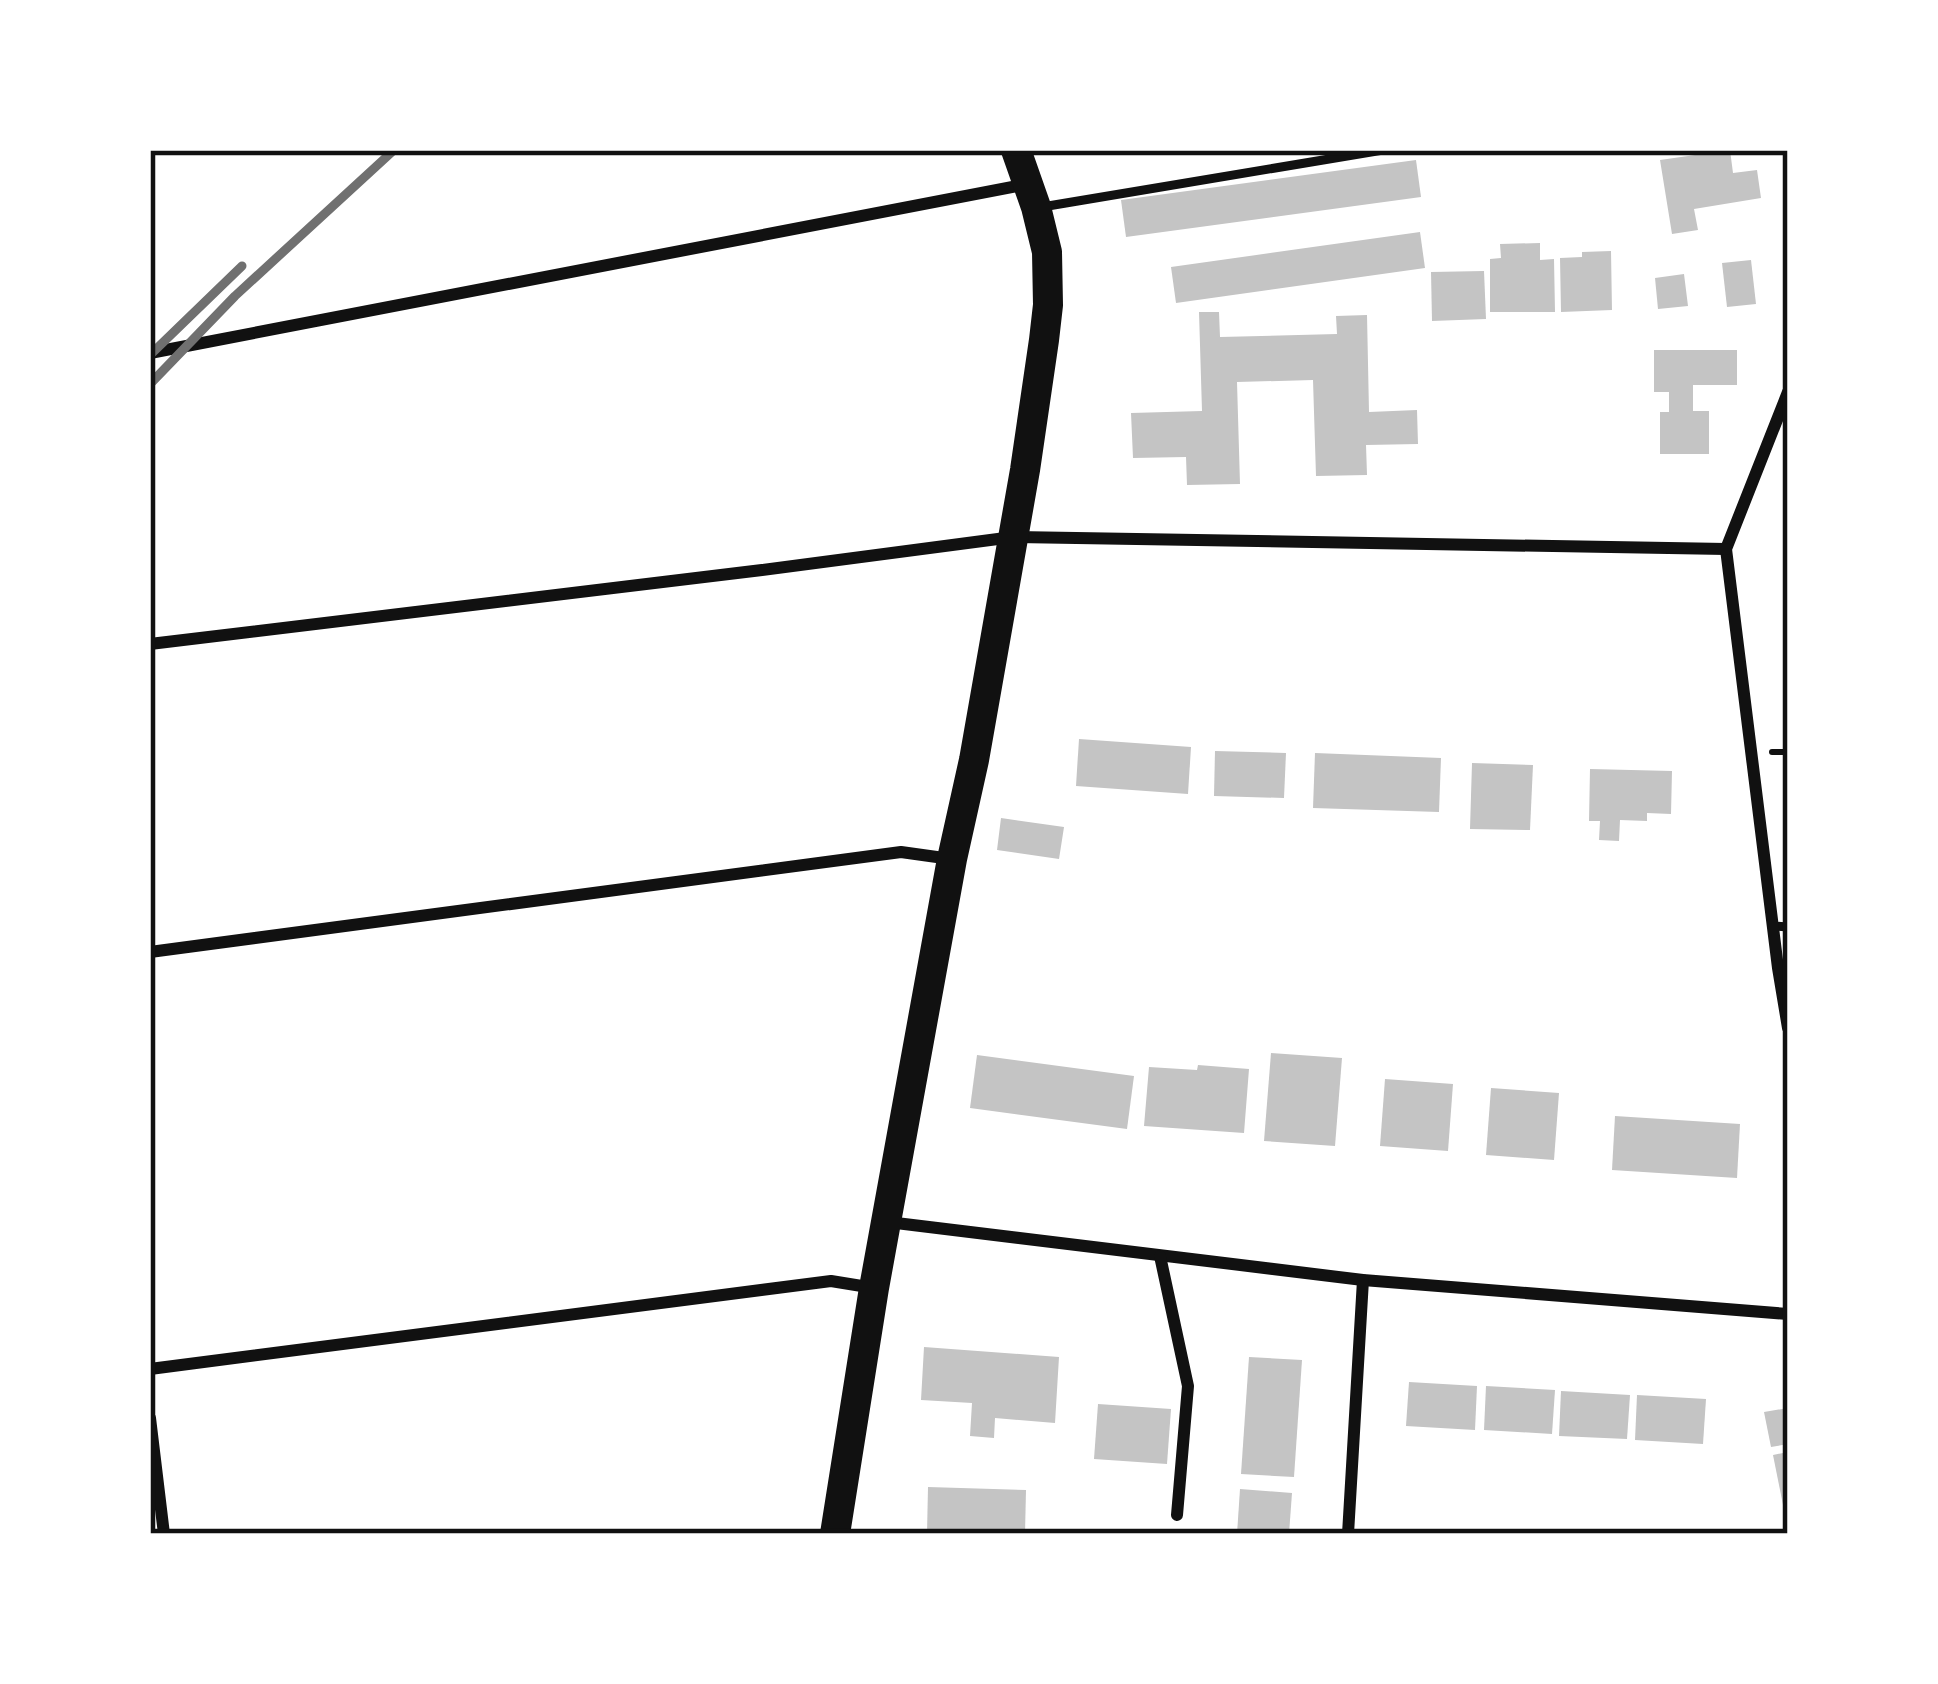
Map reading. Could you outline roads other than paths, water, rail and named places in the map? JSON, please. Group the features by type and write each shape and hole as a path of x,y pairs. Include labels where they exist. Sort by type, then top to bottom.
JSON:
{"main road":[{"path":"835,1534 874,1288 974,760 1035,405 1048,305 1046,252 1016,150"}],"street":[{"path":"150,353 1033,196"},
{"path":"1788,392 1726,549 1780,926 1788,1028"},
{"path":"150,644 1013,537 1726,549"},
{"path":"150,952 901,853 952,859"},
{"path":"886,1222 1363,1280 1788,1314"},
{"path":"1160,1256 1188,1386 1178,1515"},
{"path":"1348,1534 1363,1280"},
{"path":"150,1369 831,1281 874,1288"},
{"path":"150,1418 164,1534"}],"lane":[{"path":"1033,196 1383,150"}],"railway":[{"path":"150,384 235,296 394,150"},
{"path":"150,355 242,266"}]}
